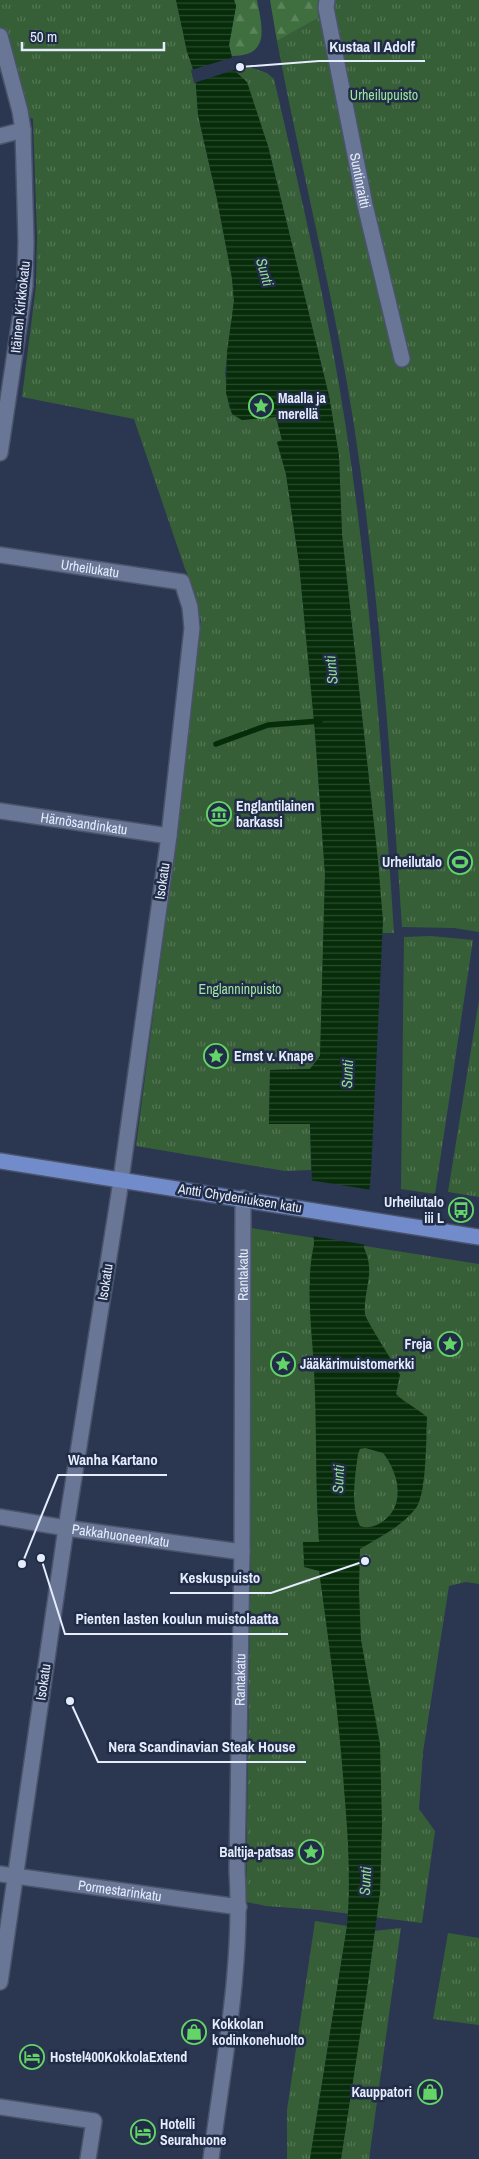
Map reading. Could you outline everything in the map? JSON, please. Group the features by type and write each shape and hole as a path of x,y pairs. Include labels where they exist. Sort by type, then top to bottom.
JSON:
{"main road":[{"name":"Antti Chydeniuksen katu","path":"0,1161 121,1178 479,1237"}],"street":[{"name":"Suntinraitti","path":"327,0 326,8 365,205 402,359"},
{"name":"Itäinen Kirkkokatu","path":"0,36 23,130 26,242 25,286 0,453"},
{"path":"0,136 23,130"},
{"name":"Urheilukatu","path":"0,555 182,582"},
{"name":"Isokatu","path":"0,1982 66,1528 121,1178 169,836 192,628 190,607 182,582"},
{"name":"Härnösandinkatu","path":"0,811 169,836"},
{"name":"Rantakatu","path":"211,2159 233,1983 239,1907 237,1860 242,1552 243,1198"},
{"name":"Pakkahuoneenkatu","path":"0,1517 242,1552"},
{"name":"Pormestarinkatu","path":"0,1874 239,1907"},
{"path":"0,2107 94,2120 88,2159"}],"green space":[{"name":"Englanninpuisto","path":"0,0 176,0 197,88 198,115 232,278 234,301 225,373 229,407 233,414 242,420 276,416 282,441 277,442 286,474 299,563 314,717 325,874 320,1056 310,1069 270,1070 269,1123 310,1124 311,1170 285,1171 136,1146 182,796 201,621 192,584 185,569 134,419 22,397 36,286 37,235 33,119 12,108 0,62"},
{"path":"234,0 257,0 262,30 258,45 253,51 244,55 232,56 229,45 236,6"},
{"path":"270,0 320,0 318,18 277,41"},
{"name":"Urheilupuisto","path":"320,0 479,0 479,932 454,928 402,927 389,739 363,488 337,329 277,41 318,18"},
{"path":"250,67 267,73 274,79 313,253 339,384 355,491 369,617 381,743 394,933 382,933 378,861 342,535 339,456 329,396 268,146 236,72"},
{"path":"431,936 473,940 435,1194 401,1189 404,937"},
{"path":"479,1000 479,1197 448,1192"},
{"path":"251,1228 479,1264 479,1584 466,1582 449,1586 423,1752 419,1809 435,1831 422,1923 319,1910 266,1906 246,1902 251,1539"},
{"path":"315,1921 347,1926 310,2159 287,2159 287,2110"},
{"path":"401,1928 369,2159 341,2159 374,1931"},
{"path":"448,1933 479,1938 479,2025 433,2019"}],"water":[{"name":"Sunti","path":"176,0 234,0 236,6 229,45 233,63 236,72 247,82 268,146 329,396 339,456 342,535 383,921 371,1173 364,1248 369,1265 365,1314 400,1375 396,1394 427,1417 424,1478 420,1501 410,1515 397,1526 360,1549 361,1640 380,1744 382,1823 380,1893 341,2159 310,2159 347,1926 349,1875 347,1823 339,1734 319,1571 304,1567 303,1542 319,1542 315,1392 310,1307 310,1275 314,1244 310,1124 269,1124 270,1070 310,1069 320,1056 325,874 315,733 299,563 286,474 277,442 282,440 276,417 242,420 232,414 226,393 227,352 234,301 232,278 198,115 195,74 187,52","holes":["365,1448 383,1453 393,1469 396,1479 398,1488 395,1507 382,1522 375,1526 363,1527 360,1526 357,1518 354,1500 358,1454 360,1449"]}],"pier":[{"path":"234,57 237,69 194,83 191,70"},
{"path":"309,1180 372,1190 367,1245 312,1236"}],"waterway":[{"path":"216,744 268,725 320,721"}],"place":[{"name":"Kustaa II Adolf","path":"240,67"},
{"name":"Maalla ja merellä","path":"261,406"},
{"name":"Englantilainen barkassi","path":"219,814"},
{"name":"Urheilutalo","path":"460,862"},
{"name":"Ernst v. Knape","path":"216,1056"},
{"name":"Urheilutalo iii L","path":"461,1210"},
{"name":"Freja","path":"450,1344"},
{"name":"Jääkärimuistomerkki","path":"283,1364"},
{"name":"Pienten lasten koulun muistolaatta","path":"41,1558"},
{"name":"Keskuspuisto","path":"365,1561"},
{"name":"Wanha Kartano","path":"22,1564"},
{"name":"Nera Scandinavian Steak House","path":"70,1701"},
{"name":"Baltija-patsas","path":"311,1852"},
{"name":"Kokkolan kodinkonehuolto","path":"194,2032"},
{"name":"Hostel400KokkolaExtend","path":"32,2057"},
{"name":"Kauppatori","path":"430,2092"},
{"name":"Hotelli Seurahuone","path":"143,2132"}]}
